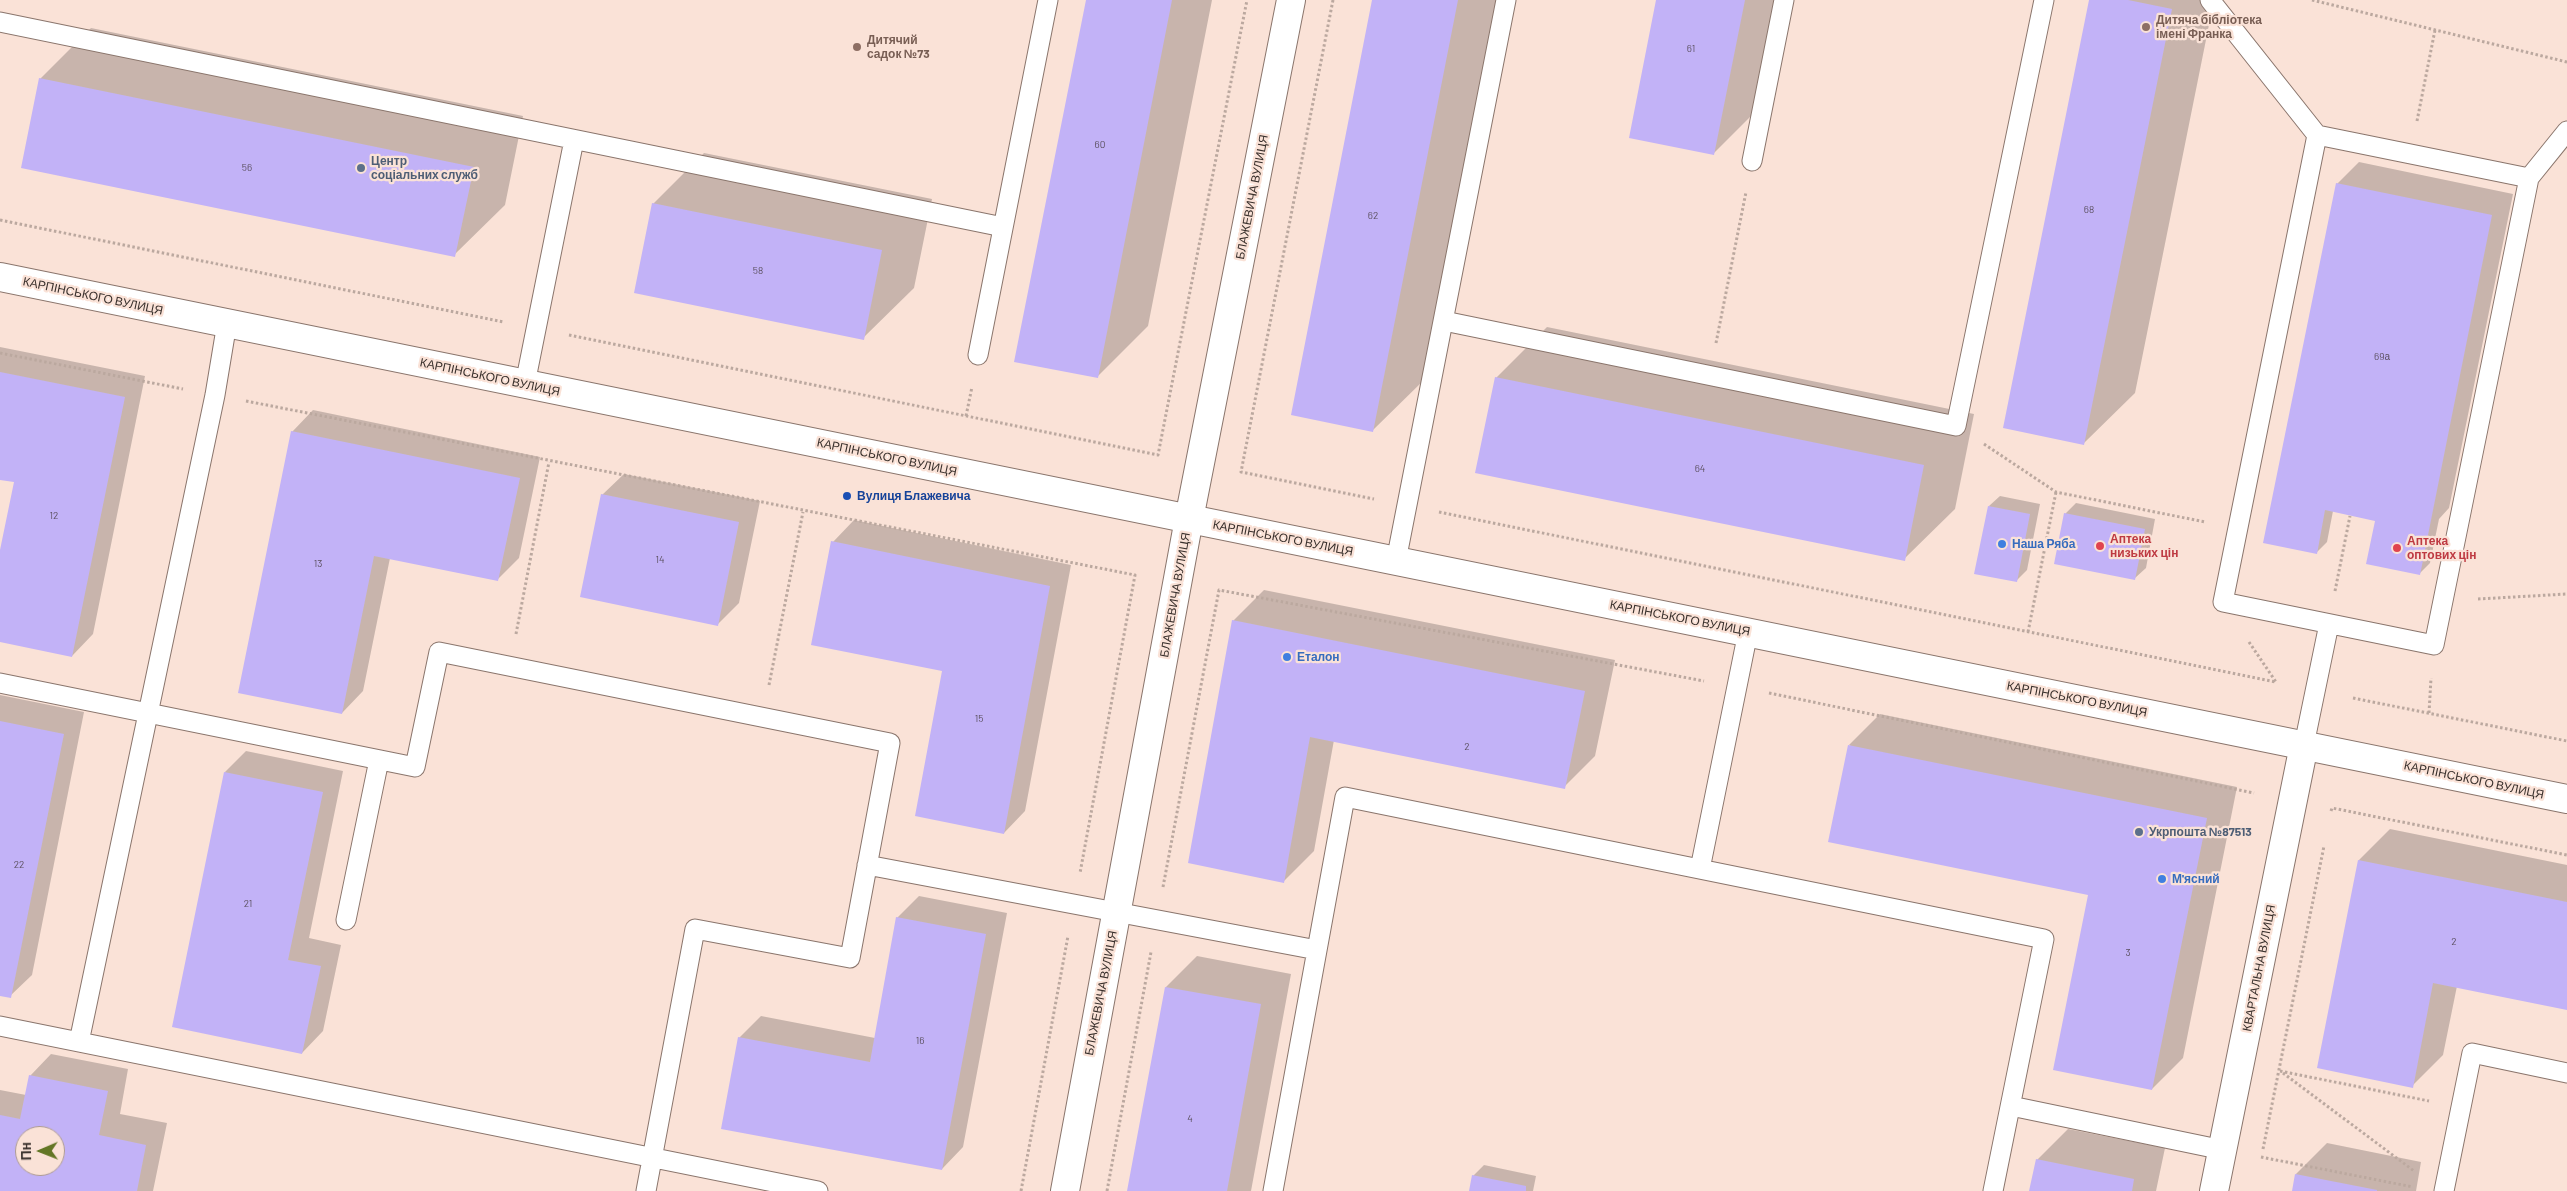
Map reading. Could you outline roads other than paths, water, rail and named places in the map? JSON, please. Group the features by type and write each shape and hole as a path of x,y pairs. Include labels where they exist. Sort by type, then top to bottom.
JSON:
{"street":[{"name":"БЛАЖЕВИЧА ВУЛИЦЯ","path":"1065,1191 1189,518 1290,0"},
{"name":"КАРПІНСЬКОГО ВУЛИЦЯ","path":"0,277 2567,799"},
{"name":"КВАРТАЛЬНА ВУЛИЦЯ","path":"2214,1191 2304,745"}],"lane":[{"path":"978,355 1048,0"},
{"path":"1396,561 1506,0"},
{"path":"1752,161 1784,0"},
{"path":"1444,321 1956,426 2044,0"},
{"path":"2210,0 2316,135 2529,178"},
{"path":"0,22 1003,227"},
{"path":"2316,135 2223,602 2434,645 2529,178 2567,131"},
{"path":"525,384 574,140"},
{"path":"79,1042 215,395 227,323"},
{"path":"2304,745 2329,624"},
{"path":"1700,869 1748,632"},
{"path":"0,683 416,767 439,652 890,743 850,958 695,929 646,1191"},
{"path":"346,920 379,760"},
{"path":"1273,1191 1345,797 2044,939 1993,1191"},
{"path":"867,865 1318,950"},
{"path":"0,1026 818,1191"},
{"path":"2444,1191 2472,1053 2567,1073"},
{"path":"2010,1106 2223,1150"}],"place":[{"name":"Дитяча бібліотека імені Франка","path":"2146,27"},
{"name":"Дитячий садок №73","path":"857,47"},
{"name":"Центр соціальних служб","path":"361,168"},
{"name":"Вулиця Блажевича","path":"847,496"},
{"name":"Наша Ряба","path":"2002,544"},
{"name":"Аптека низьких цін","path":"2100,546"},
{"name":"Аптека оптових цін","path":"2397,548"},
{"name":"Еталон","path":"1287,657"},
{"name":"Укрпошта №87513","path":"2139,832"},
{"name":"М'ясний","path":"2162,879"}]}
